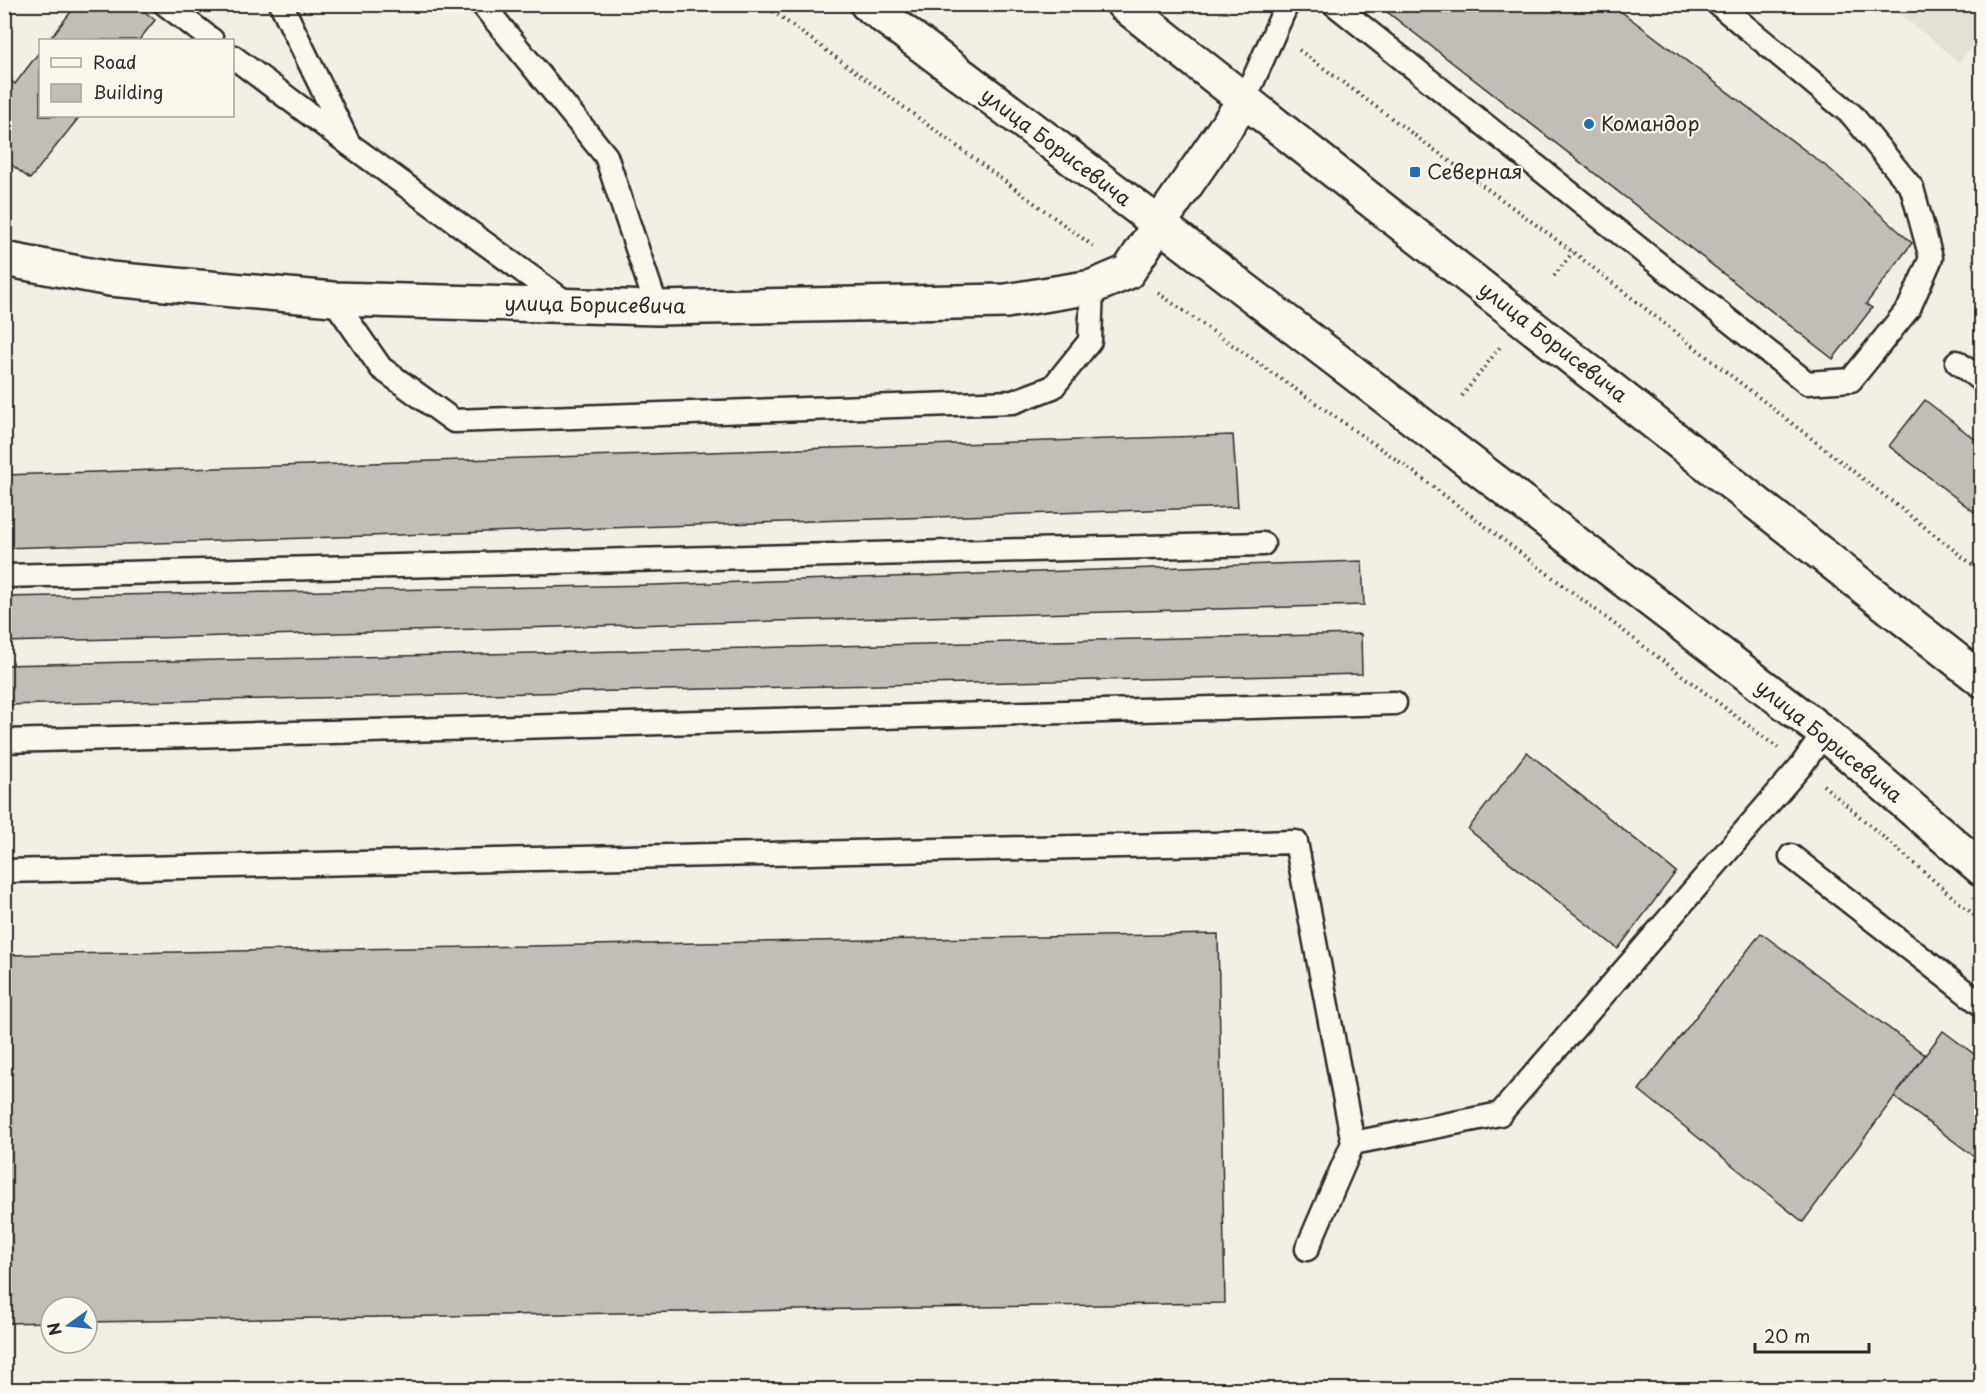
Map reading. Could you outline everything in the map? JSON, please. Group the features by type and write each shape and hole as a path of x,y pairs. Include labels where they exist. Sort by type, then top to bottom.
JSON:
{"street":[{"name":"улица Борисевича","path":"867,4 1159,224 1824,733 1982,869"},
{"name":"улица Борисевича","path":"1123,4 1982,680"},
{"path":"1128,272 1244,101"},
{"name":"улица Борисевича","path":"4,259 110,279 333,299 657,308 1006,301 1092,287 1128,272"}],"lane":[{"path":"165,4 212,39"},
{"path":"281,4 349,144"},
{"path":"482,4 606,156 657,308"},
{"path":"1244,101 1287,4"},
{"path":"1334,4 1807,383 1851,380 1909,308 1931,258 1912,188 1852,115 1718,4"},
{"path":"234,58 568,304"},
{"path":"333,299 381,368 454,421 1013,402 1053,387 1090,341 1092,287"},
{"path":"1957,362 1982,381"},
{"path":"4,576 1263,544"},
{"path":"4,741 1395,704"},
{"path":"1353,1143 1500,1114 1801,766 1824,733"},
{"path":"4,871 1296,842 1353,1143 1307,1249"},
{"path":"1791,856 1982,1005"}],"path":[{"path":"763,4 1128,272 1407,467 1801,766 1982,922"},
{"path":"1299,50 1573,252 1982,572"},
{"path":"1554,276 1573,252"},
{"path":"1462,396 1501,346"}],"shaded area":[{"path":"1889,5 1981,5 1981,35 1959,62"}],"building":[{"path":"77,4 135,4 155,20 140,39 50,39"},
{"path":"1377,4 1611,4 1831,170 1912,243 1866,304 1872,308 1833,359"},
{"path":"39,52 39,117 79,117 30,179 4,159 4,75 15,84"},
{"path":"1925,400 1982,445 1982,518 1889,446"},
{"path":"1233,435 1238,507 4,548 4,475"},
{"path":"1362,561 1364,605 4,642 4,597 655,585"},
{"path":"1361,634 1362,674 4,705 4,665"},
{"path":"1527,752 1676,872 1618,949 1468,829"},
{"path":"1761,933 1925,1055 1803,1222 1639,1090"},
{"path":"1218,934 1225,1303 99,1322 99,1295 39,1295 39,1322 4,1323 4,955"},
{"path":"1943,1031 1982,1060 1982,1162 1894,1097"}],"place":[{"name":"Командор","path":"1589,124"},
{"name":"Северная","path":"1415,172"}]}
